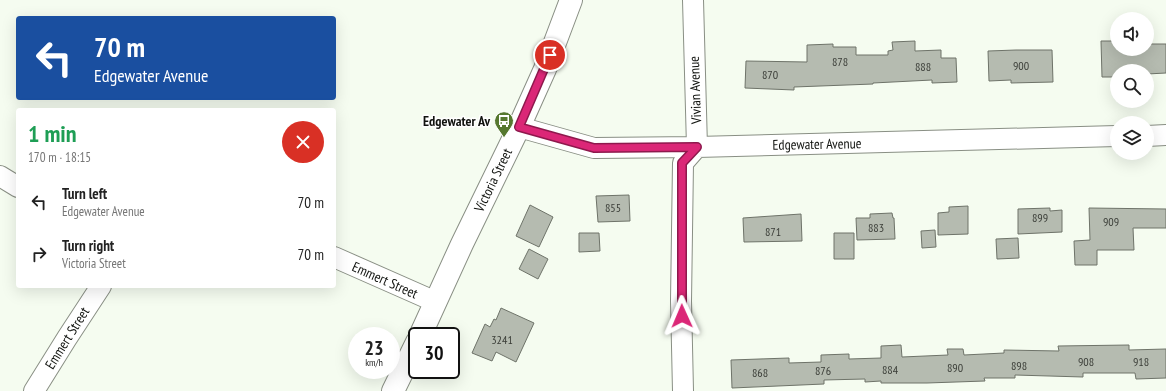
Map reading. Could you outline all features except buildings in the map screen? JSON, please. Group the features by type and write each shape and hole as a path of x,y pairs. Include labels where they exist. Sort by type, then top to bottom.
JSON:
{"street":[{"name":"Victoria Street","path":"424,327 462,244 519,127 545,69 571,0"},
{"name":"Vivian Avenue","path":"693,0 697,147"},
{"name":"Edgewater Avenue","path":"519,127 594,148 697,147 1110,136"},
{"path":"1154,136 1166,135"},
{"path":"683,391 681,301 682,163 697,147"},
{"path":"0,176 16,186"},
{"name":"Emmert Street","path":"336,258 436,302"},
{"name":"Emmert Street","path":"34,391 66,338 100,288"},
{"path":"393,391 408,360"}],"place":[{"name":"Edgewater Av","path":"504,138"}],"route":[{"path":"550,55 519,127 594,148 697,147 682,163 682,316"}]}
